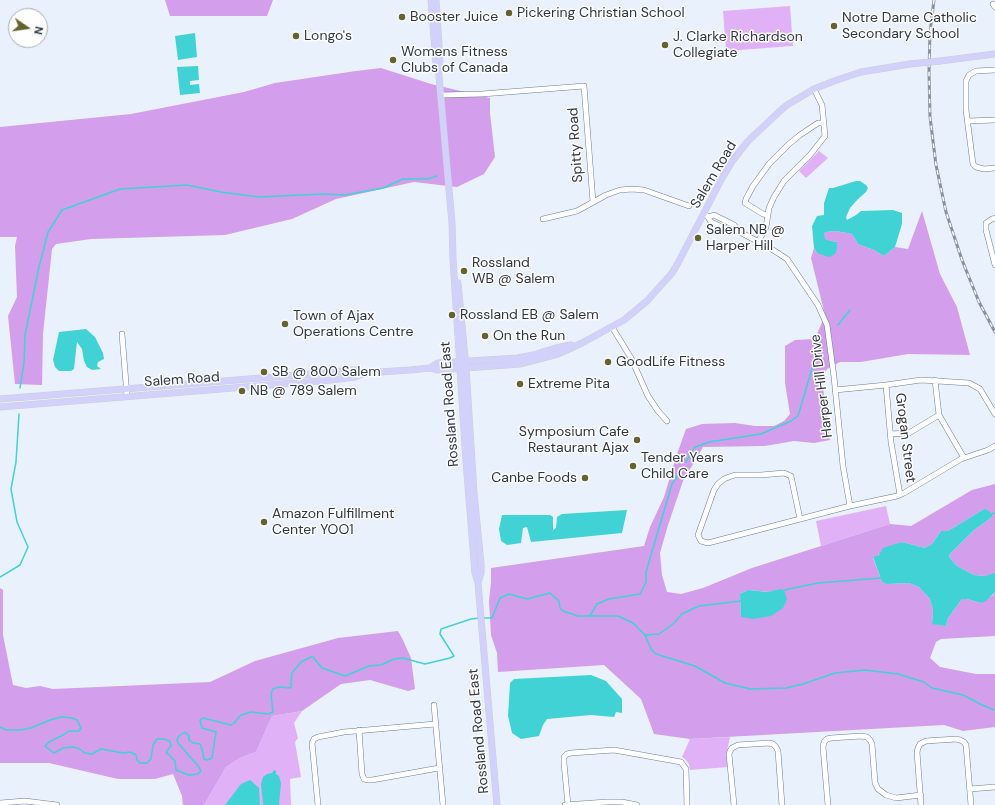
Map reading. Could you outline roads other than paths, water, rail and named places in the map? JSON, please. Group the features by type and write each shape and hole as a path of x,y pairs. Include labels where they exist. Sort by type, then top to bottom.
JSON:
{"main road":[{"name":"Rossland Road East","path":"431,0 436,63 438,65 441,95 452,223 453,259 481,564 478,583 497,805"},
{"name":"Rossland Road East","path":"436,0 440,61 438,65"},
{"name":"Salem Road","path":"0,398 354,370 365,373 430,368 438,363 463,365 520,364 558,354 582,343 624,320 647,300 672,273 706,216 721,180 729,167 748,141 787,105 814,89 861,72 910,64 995,54"},
{"name":"Salem Road","path":"0,407 355,378 365,373"}],"street":[{"path":"995,70 976,71 969,75 966,81 966,110 973,164 976,167 984,169 995,168"},
{"name":"Spitty Road","path":"441,95 482,94 584,86 593,202"},
{"path":"758,242 766,227 774,197 784,181 810,155 825,133 822,104 814,89"},
{"path":"968,121 995,120"},
{"path":"768,215 763,214 745,203 753,186 769,164 789,144 818,123 824,123"},
{"path":"543,219 577,211 606,195 620,190 644,190 689,206"},
{"name":"Harper Hill Drive","path":"706,216 714,215 734,225 738,231 787,259 818,305 827,325 843,466 850,506"},
{"path":"995,218 986,223 986,230 995,265"},
{"path":"612,327 631,358 648,396 667,421"},
{"path":"122,334 126,396"},
{"path":"835,390 921,380 968,383 980,389 995,414"},
{"path":"935,380 939,415 964,458"},
{"name":"Grogan Street","path":"886,385 890,434 900,495"},
{"path":"890,434 910,433 939,415"},
{"path":"800,519 791,476 784,472 761,475 729,476 718,484 714,490 698,535 701,541 708,543 850,506 900,495 964,458 988,450 995,446"},
{"path":"434,705 443,805"},
{"path":"318,805 312,743 314,739 358,730 435,724"},
{"path":"358,730 362,774 364,779 367,780 439,768"},
{"path":"828,805 823,747 824,742 831,738 867,736 872,744 875,783 878,789 886,795 896,798 921,795"},
{"path":"922,805 917,752 920,744 926,741 956,739 964,742 967,749 971,805"},
{"path":"734,805 730,751 738,745 768,743 776,746 778,751 782,805"},
{"path":"637,805 616,803 567,805 564,757 571,753 614,750 681,762 686,769 687,805"},
{"path":"970,789 995,787"},
{"path":"0,803 25,801 57,805"}],"water":[{"path":"195,33 197,57 178,60 175,36"},
{"path":"198,66 199,80 190,81 190,85 199,84 200,93 180,95 177,67"},
{"path":"860,181 868,188 850,208 846,217 847,220 861,211 893,210 902,213 902,224 895,247 884,256 874,250 858,244 852,234 836,231 826,232 824,234 825,239 837,242 837,250 834,255 829,257 817,253 814,248 812,226 817,216 824,215 824,203 829,188"},
{"path":"86,329 95,337 103,353 104,359 98,362 97,366 101,369 92,370 87,367 84,361 82,349 77,342 74,369 71,371 59,371 55,367 53,360 59,332"},
{"path":"984,509 992,514 992,517 973,531 949,555 957,566 974,575 985,576 995,573 995,592 986,601 981,603 962,599 948,618 946,626 932,624 933,610 930,599 919,587 909,583 887,584 882,582 873,557 879,555 883,548 902,542 925,548 932,544 941,531 948,531"},
{"path":"627,510 622,533 531,542 527,527 523,528 521,543 507,545 501,541 499,529 502,515 550,515 553,517 553,530 556,528 557,517 562,514"},
{"path":"779,589 784,590 787,599 783,608 771,616 753,619 741,617 740,594 748,590 768,592"},
{"path":"591,675 606,681 622,699 622,713 616,712 614,717 591,715 547,719 539,736 521,739 512,733 508,716 510,683 514,679"},
{"path":"274,770 279,776 281,783 279,805 263,805 261,784 263,777 272,773"},
{"path":"250,780 259,788 260,805 225,805 241,784"}],"waterway":[{"path":"20,388 24,363 25,335 39,267 48,232 62,210 120,189 187,185 221,192 259,197 323,194 345,195 383,188 403,179 427,179 437,176"},
{"path":"838,325 850,310"},
{"path":"686,462 695,447 709,442 761,434 791,421 798,416 819,345 821,343"},
{"path":"0,577 20,565 28,547 17,522 11,489 16,462 19,414"},
{"path":"590,616 597,604 609,599 640,594 646,582 646,572 672,484 683,467"},
{"path":"784,590 818,583 881,578"},
{"path":"484,618 492,618 500,598 509,594 527,599 550,593 559,601 560,608 563,611 578,616 618,616 633,623 645,635 651,649 656,654 695,666 725,683 750,689 786,688 835,673 865,670 898,674 924,682 932,688 963,695 995,710"},
{"path":"645,635 659,634 673,624 682,614 699,606 741,601"},
{"path":"0,727 6,730 20,730 31,728 61,717 72,718 77,720 81,728 79,731 69,731 49,742 45,746 54,753 63,748 72,747 78,748 85,753 92,754 101,749 123,753 130,752 136,755 137,760 140,763 147,763 151,759 153,745 157,739 164,739 170,741 171,746 166,752 175,761 176,770 189,775 198,774 201,771 178,743 177,740 179,736 185,732 189,736 189,740 193,743 200,744 204,759 207,760 212,758 216,732 202,728 200,720 203,718 231,725 241,715 251,712 268,714 273,712 271,694 273,689 279,687 291,688 292,673 301,662 313,657 322,668 345,676 369,666 381,665 394,659 403,658 425,664 450,658 454,656 440,634 441,629 471,619 480,618"}],"railway":[{"path":"934,0 930,32 929,72 930,117 936,165 946,212 962,260 979,302 995,332"}],"place":[{"name":"Pickering Christian School","path":"509,13"},
{"name":"Booster Juice","path":"402,17"},
{"name":"Notre Dame Catholic Secondary School","path":"834,26"},
{"name":"Longo's","path":"296,36"},
{"name":"J. Clarke Richardson Collegiate","path":"665,45"},
{"name":"Womens Fitness Clubs of Canada","path":"393,60"},
{"name":"Salem NB @ Harper Hill","path":"698,238"},
{"name":"Rossland WB @ Salem","path":"464,271"},
{"name":"Rossland EB @ Salem","path":"452,315"},
{"name":"Town of Ajax Operations Centre","path":"285,324"},
{"name":"On the Run","path":"485,336"},
{"name":"GoodLife Fitness","path":"608,362"},
{"name":"SB @ 800 Salem","path":"264,372"},
{"name":"Extreme Pita","path":"520,384"},
{"name":"NB @ 789 Salem","path":"242,391"},
{"name":"Symposium Cafe Restaurant Ajax","path":"637,440"},
{"name":"Tender Years Child Care","path":"633,466"},
{"name":"Canbe Foods","path":"585,478"},
{"name":"Amazon Fulfillment Center YOO1","path":"264,522"}]}
